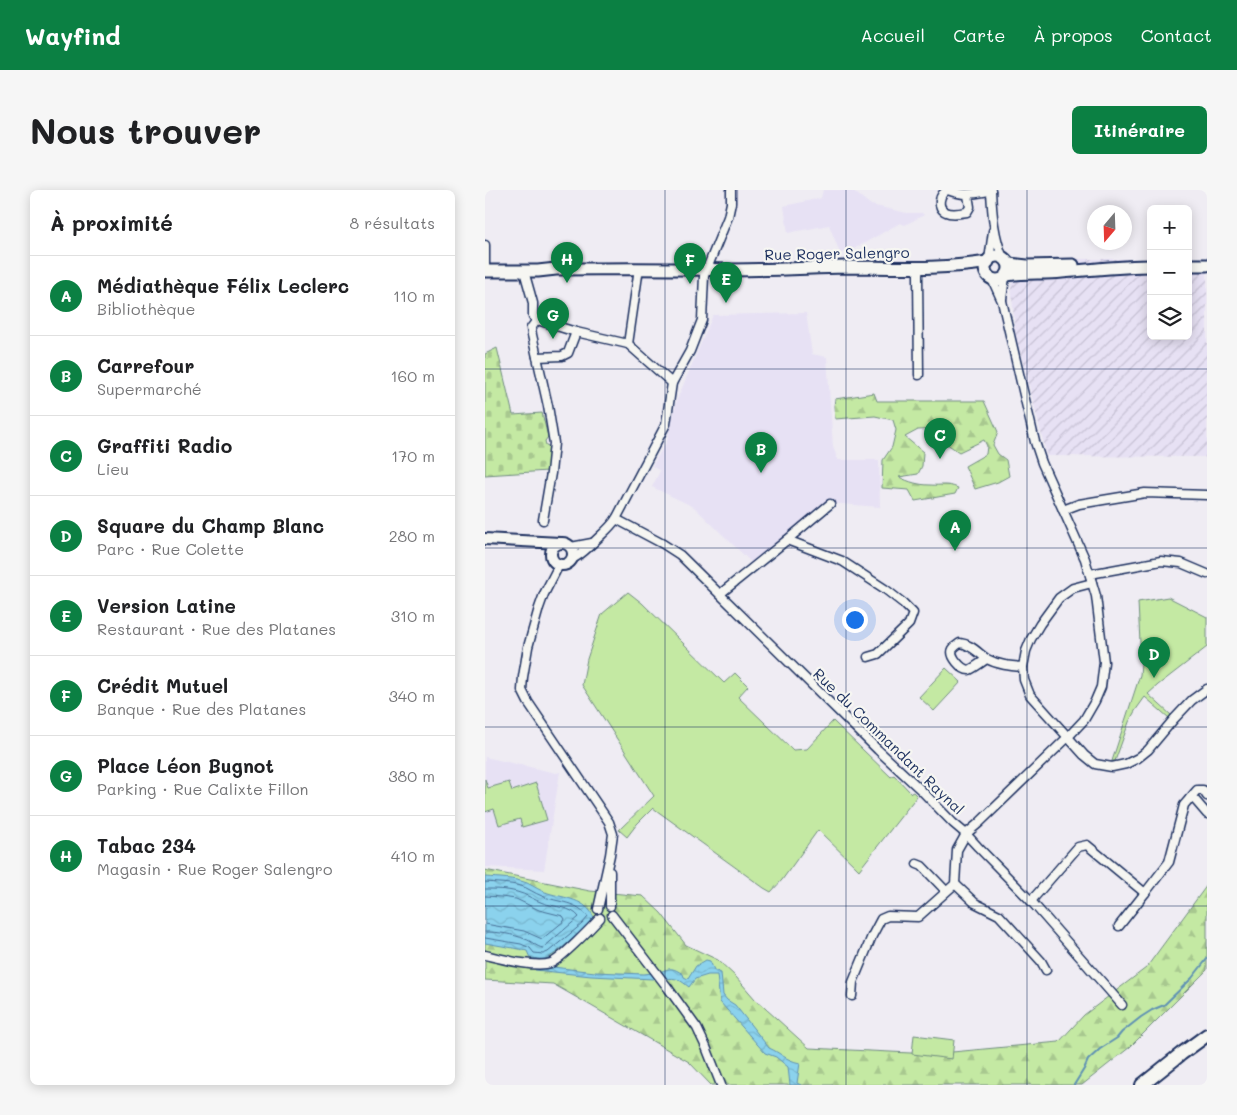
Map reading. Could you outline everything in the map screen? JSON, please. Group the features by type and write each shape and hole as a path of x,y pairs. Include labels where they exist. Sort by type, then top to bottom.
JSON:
{"main road":[{"path":"1006,269 999,280 990,276 986,268 988,261 996,257 1006,269 1021,272 1059,272 1147,266"},
{"name":"Rue Roger Salengro","path":"485,271 639,268 919,267 975,264 988,261"},
{"path":"1192,265 1207,265"},
{"name":"Rue Roger Salengro","path":"919,267 976,271 990,276"},
{"path":"1142,1085 1207,1035"}],"street":[{"path":"531,542 542,547 554,562 559,565 567,564 572,559 581,555 617,519 666,424 672,383 690,351 702,320 704,276 728,217 731,190"},
{"path":"968,195 991,191 993,224 1006,269 1002,301"},
{"path":"988,261 993,224"},
{"path":"485,245 485,271"},
{"path":"919,267 919,375"},
{"path":"628,344 639,268"},
{"path":"523,271 533,303 533,316 537,320 576,332 628,344 672,383"},
{"path":"852,996 853,982 881,919 888,916 918,917 955,884 957,850 966,834 1068,738 1084,720 1101,687 1102,639 1096,596 1085,559 1042,463 1035,442 1002,301 990,276"},
{"path":"537,320 531,328 554,443 543,520"},
{"path":"537,357 562,356 568,353 576,332"},
{"path":"1063,510 1079,504 1145,492 1207,495"},
{"path":"720,594 830,504"},
{"name":"Rue du Commandant Raynal","path":"617,519 663,544 680,556 720,594 966,834 1031,901 1122,1005"},
{"path":"485,539 566,543 571,547 572,559"},
{"path":"787,540 842,561 885,589 913,613 909,624 878,654 868,658"},
{"path":"551,556 552,549 560,542"},
{"path":"571,547 592,544"},
{"path":"1089,574 1161,560 1181,564 1207,574"},
{"path":"559,565 539,608 525,660 522,690 528,702 609,822 613,834 598,914 600,918"},
{"path":"1092,583 1073,588 1059,598 1031,639 1026,651 1023,668 1024,680 1030,695 1068,738 1095,764 1112,767 1126,764 1138,758 1174,718 1192,700 1207,689"},
{"path":"987,659 998,664 1023,668"},
{"path":"1119,926 1169,862 1184,805 1197,790 1203,790 1207,796"},
{"path":"1190,798 1195,800 1207,814"},
{"path":"1031,901 1078,847 1087,845 1145,893"},
{"path":"610,855 610,906 612,915 697,1028 721,1085"},
{"path":"917,864 922,866 946,891"},
{"path":"955,884 975,903 999,915 1041,960 1047,970"},
{"path":"599,909 604,905 610,906"},
{"path":"600,918 607,920 612,915"},
{"path":"485,955 533,964 551,963 595,925 600,918"}],"shaded area":[{"path":"823,190 852,190 871,205 907,213 922,213 924,215 905,225 900,223 852,250 840,253 829,225 788,233 784,206 821,198"},
{"path":"1019,259 1138,259 1147,262 1147,340 1192,340 1192,271 1207,270 1207,458 1047,456 1015,331 1011,285"},
{"path":"806,313 812,354 827,357 833,447 838,460 879,460 880,507 828,503 753,564 694,507 652,487 660,471 652,466 667,441 676,402 713,315"},
{"path":"485,757 556,773 560,772 544,870 485,867"}],"green space":[{"path":"497,348 513,415 542,413 548,437 545,441 546,445 550,447 548,471 485,475 485,354"},
{"path":"874,393 877,401 984,401 998,432 993,445 998,454 1006,460 1009,476 998,482 975,489 965,466 986,454 987,446 984,440 959,452 947,444 940,429 918,430 905,437 923,452 922,466 918,474 899,477 918,484 954,486 958,488 955,494 915,501 909,490 882,488 883,460 892,447 896,430 893,420 875,416 835,419 835,399"},
{"path":"628,592 642,603 724,683 735,673 748,686 738,697 793,750 807,749 833,721 891,777 894,775 911,793 913,792 917,796 859,870 818,830 782,880 771,892 653,808 627,837 619,830 654,796 582,685 587,659 602,614"},
{"path":"1168,597 1207,617 1207,647 1148,694 1171,715 1169,718 1145,697 1129,722 1115,761 1112,761 1140,675 1138,602"},
{"path":"946,668 961,682 934,711 919,697"},
{"path":"485,779 488,788 509,782 512,791 536,783 547,820 522,827 520,819 499,825 494,809 485,812"},
{"path":"485,870 590,891 643,896 661,913 686,945 718,960 755,999 809,1048 931,1054 1059,1042 1084,1015 1146,968 1207,885 1207,970 1130,1047 1082,1085 711,1085 689,1062 553,984 485,980"},
{"path":"914,1035 954,1040 952,1059 912,1054"}],"water":[{"path":"485,877 522,881 545,892 574,900 586,907 594,918 579,934 545,959 530,958 527,951 485,943"},
{"path":"706,960 710,961 714,970 721,973 723,995 735,1005 769,1048 800,1063 797,1083 801,1085 790,1085 788,1067 776,1057 765,1053 720,1002 717,975 708,975 695,979 689,987 673,978 665,979 660,972 674,969 688,979 696,966"},
{"path":"553,967 595,972 652,973 656,977 653,979 591,976 535,970 535,968"}],"waterway":[{"path":"1074,1085 1088,1060 1141,1017 1164,1005 1192,978 1207,959"}],"place":[{"name":"Tabac 234","path":"567,283"},
{"name":"Crédit Mutuel","path":"690,284"},
{"name":"Version Latine","path":"726,303"},
{"name":"Place Léon Bugnot","path":"553,339"},
{"name":"Graffiti Radio","path":"940,459"},
{"name":"Carrefour","path":"761,473"},
{"name":"Médiathèque Félix Leclerc","path":"955,551"},
{"name":"Square du Champ Blanc","path":"1154,678"}]}
